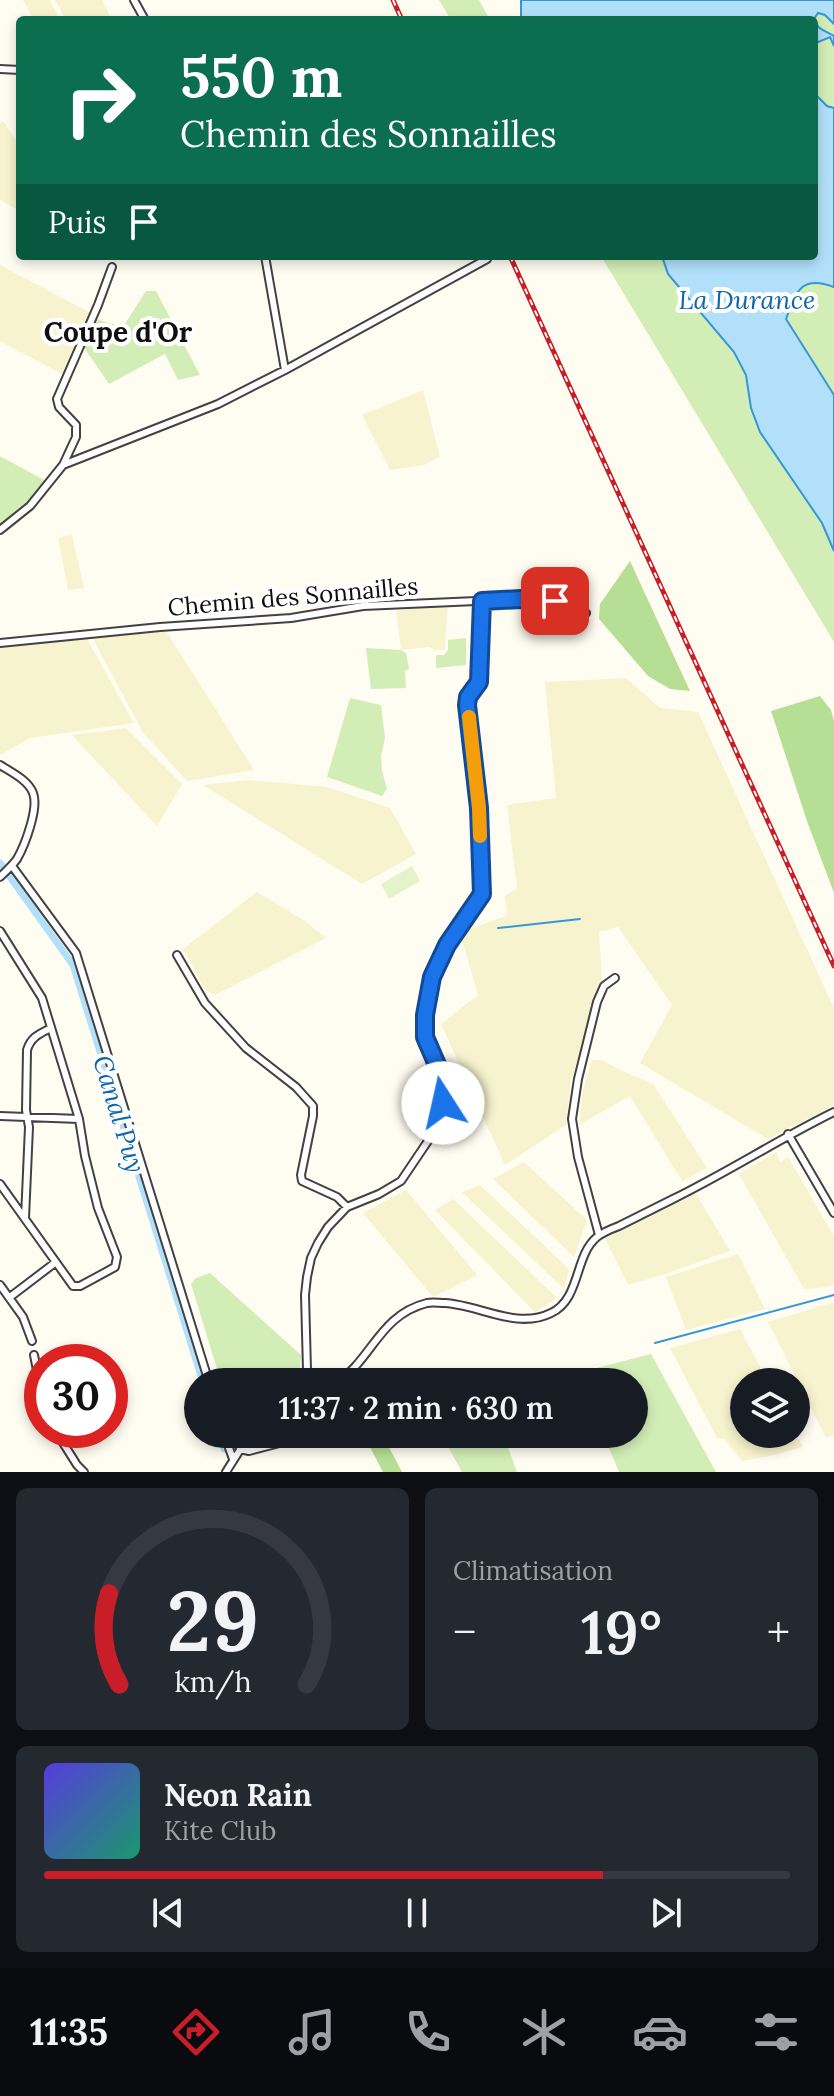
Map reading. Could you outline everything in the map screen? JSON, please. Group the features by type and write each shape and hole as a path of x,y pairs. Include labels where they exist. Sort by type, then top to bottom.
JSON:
{"street":[{"path":"266,260 285,370"},
{"path":"63,465 218,404 485,260"},
{"path":"0,530 30,506 63,465 76,437 76,425 59,407 57,399 112,267"},
{"name":"Chemin des Sonnailles","path":"0,643 291,618 363,606 521,599 563,602 586,613"},
{"path":"307,1368 305,1295 311,1258 328,1227 347,1207 401,1181 432,1135 443,1103 441,1074 425,1037 425,1015 432,977 447,945 482,894 479,808 467,705 468,697 479,682 482,601"},
{"path":"0,765 28,784 34,794 34,811 19,856 6,871 76,953 205,1368"},
{"path":"0,931 42,998 79,1119 98,1208 117,1257 115,1267 80,1286 73,1286 0,1184"},
{"path":"177,955 205,1003 246,1048 296,1087 313,1106 302,1181 337,1197 347,1207"},
{"path":"599,1235 578,1157 572,1119 578,1079 597,1002 604,986 615,978"},
{"path":"25,1218 29,1127 26,1110 27,1050 34,1036 51,1028"},
{"path":"353,1368 398,1316 429,1302 460,1304 524,1320 558,1310 566,1302 590,1245 599,1235 703,1184 788,1134 834,1112"},
{"path":"0,1116 79,1119"},
{"path":"788,1134 834,1213"},
{"path":"10,1297 56,1262"},
{"path":"0,1285 23,1317 32,1341"},
{"path":"66,1448 84,1472"},
{"path":"229,1448 233,1459"},
{"path":"227,1472 240,1449 249,1451 260,1448"}],"shaded area":[{"path":"23,0 50,0 58,16 32,16"},
{"path":"55,0 102,0 110,16 64,16"},
{"path":"3,121 16,140 16,209 0,200 0,123"},
{"path":"0,265 91,313 64,375 0,341"},
{"path":"423,390 440,457 424,465 390,470 362,415"},
{"path":"72,535 84,588 68,590 58,538"},
{"path":"448,604 445,649 401,650 396,611"},
{"path":"166,631 254,770 187,781 142,731 93,639"},
{"path":"87,639 134,723 30,738 0,755 0,646"},
{"path":"626,678 660,708 698,712 834,1008 834,1105 768,1139 640,1063 672,1005 618,927 599,932 602,982 571,1081 566,1125 505,1165 441,1024 478,995 460,933 507,915 505,896 517,888 507,805 556,798 545,682"},
{"path":"126,728 182,784 157,826 72,735"},
{"path":"248,780 327,787 390,808 416,854 362,884 203,785"},
{"path":"257,892 305,921 326,938 215,995 205,990 183,949"},
{"path":"592,1060 602,1060 653,1084 707,1168 682,1181 630,1096 579,1125 583,1090"},
{"path":"776,1152 780,1162 788,1157 834,1236 834,1284 829,1287 804,1289 739,1174"},
{"path":"524,1162 587,1220 574,1257 493,1179"},
{"path":"480,1185 569,1269 564,1289 462,1192"},
{"path":"406,1190 477,1275 433,1297 363,1213"},
{"path":"695,1192 730,1251 628,1285 604,1237"},
{"path":"453,1199 557,1298 535,1312 435,1210"},
{"path":"738,1254 765,1309 686,1330 666,1277"},
{"path":"834,1302 834,1435 826,1438 810,1406 810,1368 791,1368 768,1322"},
{"path":"740,1329 761,1368 730,1368 730,1446 724,1439 717,1438 670,1348"},
{"path":"731,1448 799,1448 770,1456 742,1461"}],"green space":[{"path":"439,0 479,0 488,16 449,16"},
{"path":"818,13 825,15 834,24 834,35 818,26"},
{"path":"830,37 834,46 834,108 818,97 818,42"},
{"path":"603,260 663,260 668,274 733,352 746,375 751,408 822,523 834,551 834,642"},
{"path":"816,283 834,287 834,395 786,320 798,291"},
{"path":"146,291 156,291 200,375 178,380 165,354 109,384 83,346 95,319 123,327"},
{"path":"0,456 44,480 28,504 0,525"},
{"path":"630,561 690,691 670,689 648,676 599,619 600,604"},
{"path":"466,638 466,665 436,668 436,655 444,655 448,650 448,640"},
{"path":"366,648 406,653 409,669 405,671 406,688 371,689"},
{"path":"820,696 831,710 834,721 834,893 771,711"},
{"path":"350,698 381,705 385,738 382,771 387,789 382,796 327,777"},
{"path":"412,866 420,881 389,899 381,884"},
{"path":"210,1273 301,1355 300,1368 217,1368 191,1284 196,1278"},
{"path":"651,1354 716,1472 619,1472 609,1448 648,1448 648,1368 596,1368"},
{"path":"370,1448 389,1448 402,1472 383,1472"},
{"path":"449,1448 508,1448 517,1472 462,1472"}],"water":[{"path":"521,0 834,0 834,24 818,13 816,16 521,16"},
{"path":"818,26 834,36 834,46 830,37 818,42"},
{"name":"La Durance","path":"818,97 834,108 834,287 814,283 801,288 786,319 834,395 834,551 822,523 760,432 751,408 746,375 734,352 668,274 663,260 818,260"}],"waterway":[{"name":"Canal Puy","path":"0,863 73,965 199,1368"},
{"path":"498,928 580,919"},
{"path":"655,1343 834,1295"}],"railway":[{"path":"393,0 400,16"},
{"path":"512,260 834,966"}],"slow traffic":[{"path":"469,717 480,836"}],"district":[{"name":"Coupe d'Or","path":"118,332"}],"route":[{"path":"443,1103 441,1074 425,1037 425,1015 432,977 447,945 482,894 479,808 467,705 468,697 479,682 482,601 555,601"}]}
